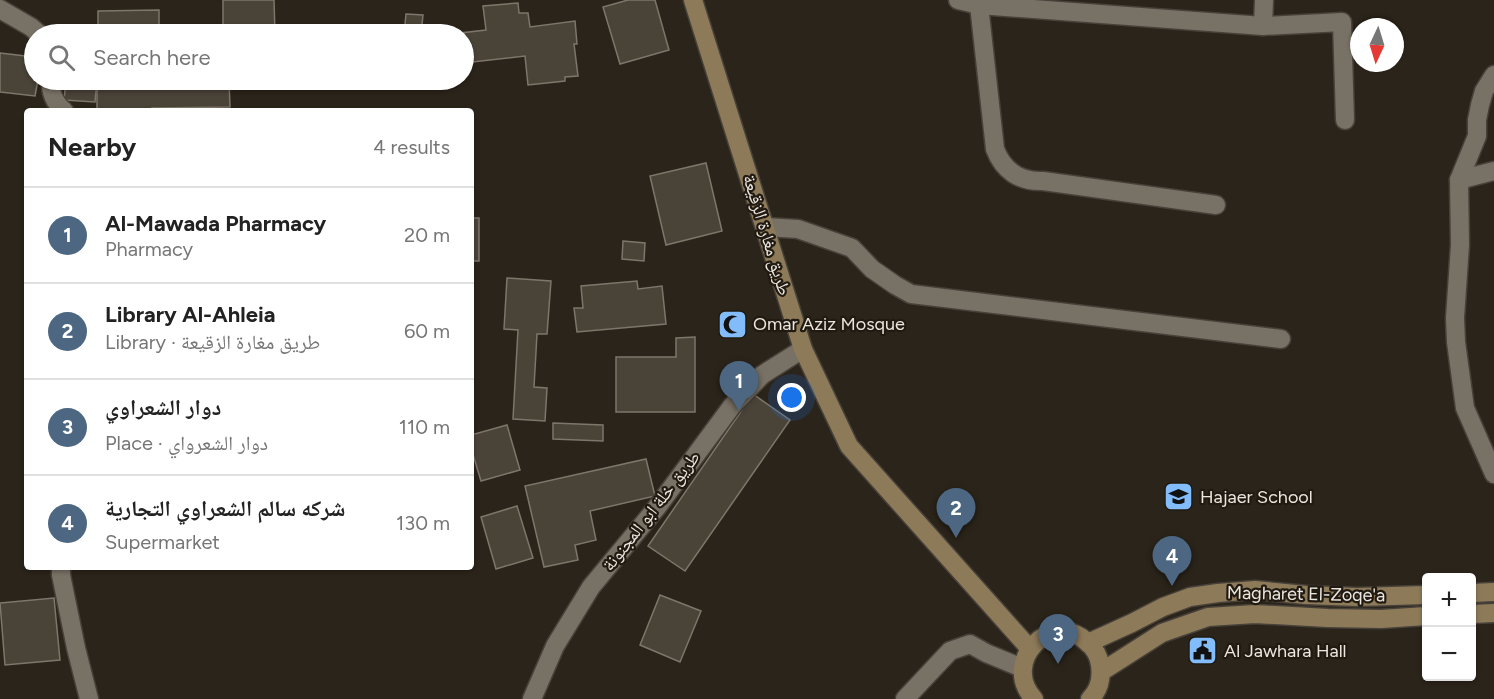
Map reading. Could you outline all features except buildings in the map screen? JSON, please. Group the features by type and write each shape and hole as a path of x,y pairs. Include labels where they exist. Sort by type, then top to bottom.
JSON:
{"street":[{"name":"طريق مغارة الزقيعة","path":"693,0 803,349 849,446 1030,649"},
{"path":"958,0 979,5 1263,26 1342,22 1345,120"},
{"path":"1263,26 1264,0"},
{"path":"979,5 994,148 1002,163 1013,174 1035,181 1216,205"},
{"path":"0,9 26,24"},
{"path":"1494,75 1484,91 1477,120 1478,135 1459,180 1460,245 1455,318 1465,408 1494,474"},
{"path":"52,90 61,108"},
{"path":"1459,180 1494,171"},
{"path":"765,227 798,229 852,248 872,269 911,294 1281,339"},
{"name":"طريق خلة ابو المجنونة","path":"532,699 555,646 591,587 658,506 732,406 762,375 803,349"},
{"path":"62,570 76,648 89,699"},
{"name":"Magharet El-Zoqe'a","path":"1088,643 1163,607 1190,597 1255,590 1357,597 1422,595"},
{"path":"1476,592 1494,592"},
{"path":"1476,614 1494,613"},
{"name":"Magharet El-Zoqe'a","path":"1101,672 1162,633 1208,617 1255,614 1382,619 1422,616"},
{"path":"1034,699 1023,682 1022,668 1025,655 1033,644 1044,636 1057,632 1071,633 1083,639 1093,647 1100,660 1099,684 1090,699"},
{"path":"905,699 950,651 969,644 1022,668"}],"place":[{"name":"Omar Aziz Mosque","path":"732,324"},
{"name":"Al-Mawada Pharmacy","path":"739,411"},
{"name":"Hajaer School","path":"1179,497"},
{"name":"Library Al-Ahleia","path":"956,538"},
{"name":"شركه سالم الشعراوي التجارية","path":"1172,586"},
{"name":"Al Jawhara Hall","path":"1203,651"},
{"name":"دوار الشعراوي","path":"1058,664"}]}
